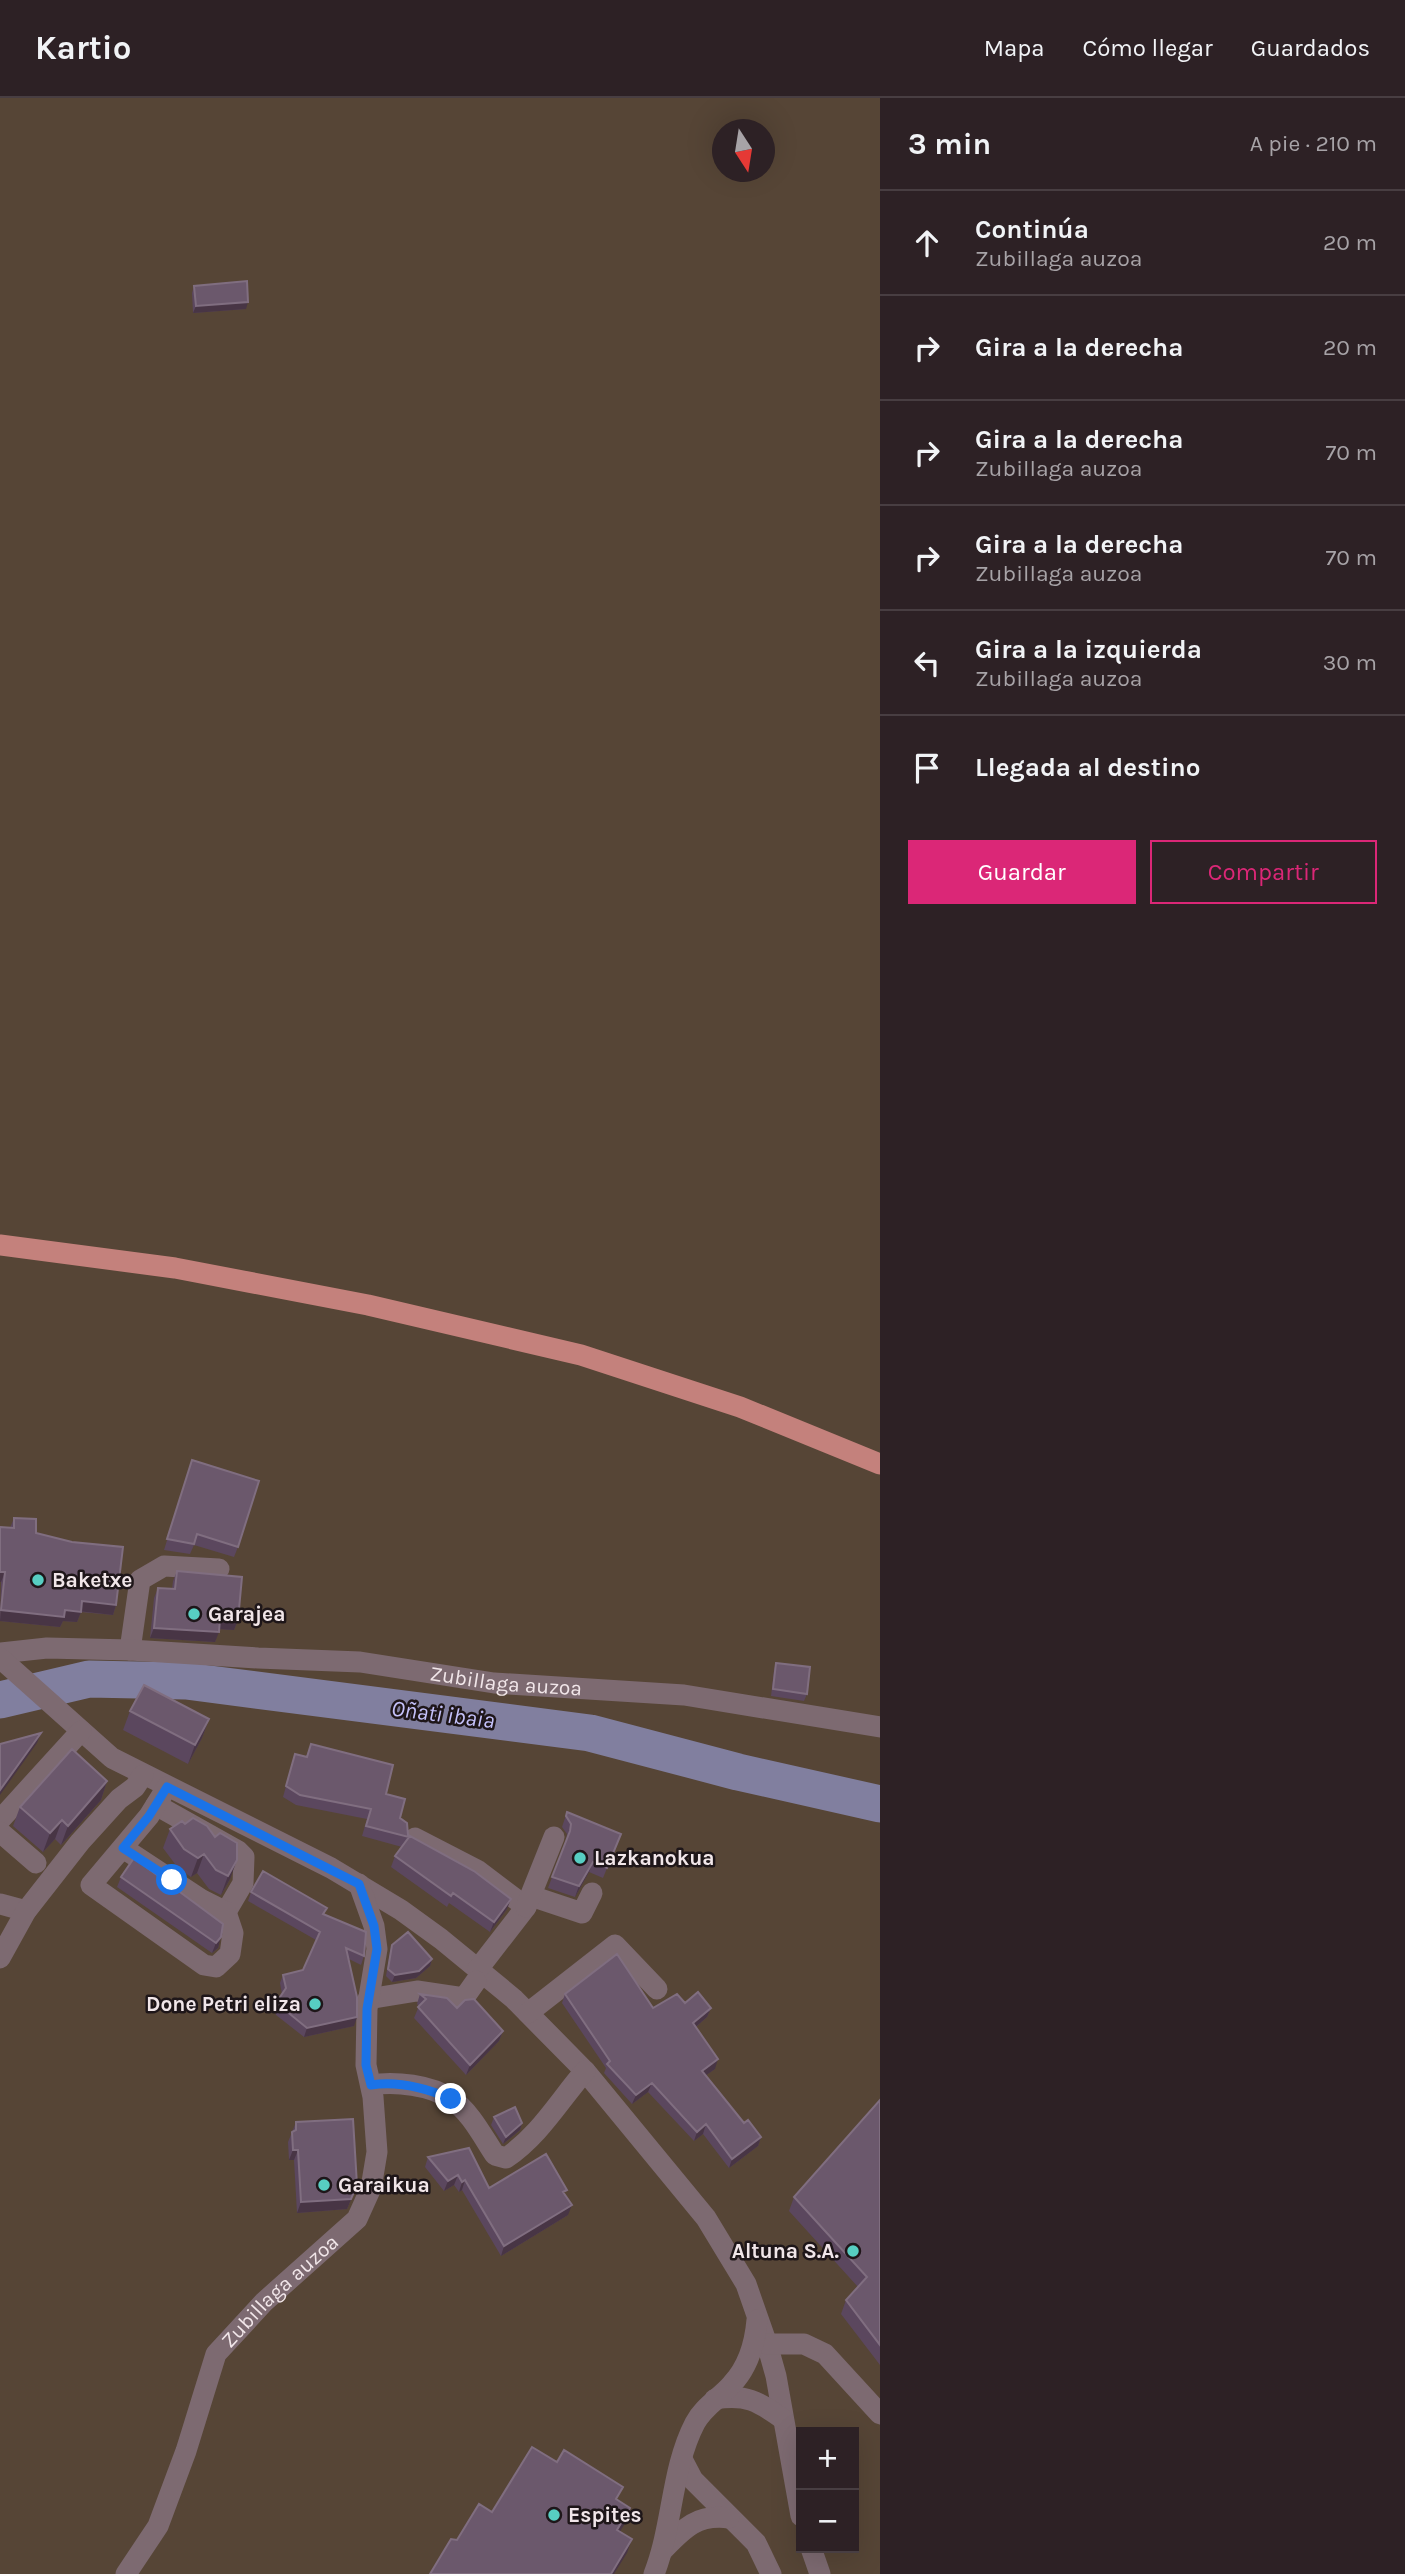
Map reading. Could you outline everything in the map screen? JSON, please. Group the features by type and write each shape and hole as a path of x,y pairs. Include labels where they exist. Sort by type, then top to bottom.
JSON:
{"main road":[{"path":"0,1245 175,1268 368,1305 568,1352 740,1407 880,1464"}],"street":[{"path":"130,1650 140,1580 164,1566 219,1569"},
{"name":"Zubillaga auzoa","path":"0,1656 47,1648 359,1661 494,1683 684,1695 880,1727"},
{"name":"Zubillaga auzoa","path":"0,1656 111,1758 143,1775 161,1796 244,1857 243,1883 226,1912"},
{"path":"0,1820 78,1730"},
{"path":"0,1958 26,1911 80,1842 119,1799 135,1787 143,1775"},
{"path":"123,1848 202,1900 226,1912 233,1933 230,1954 216,1967 204,1965 91,1885 123,1848 161,1796"},
{"name":"Zubillaga auzoa","path":"161,1796 359,1884 401,1910 477,1975 528,2013 585,2071 706,2218 746,2284 776,2376 796,2490"},
{"path":"0,1832 36,1863"},
{"path":"368,1999 417,1991 464,1998 529,1901 554,1836"},
{"path":"415,1838 529,1901 582,1913 592,1893"},
{"name":"Zubillaga auzoa","path":"126,2574 158,2526 186,2451 216,2354 251,2315 340,2235 362,2211 374,2177 377,2152 371,2085 366,2065 368,1999 377,1949 374,1926 359,1884"},
{"path":"0,1904 26,1911"},
{"path":"528,2013 615,1945 657,1989"},
{"path":"371,2085 410,2085 451,2099 466,2112 495,2155 506,2158 535,2135 558,2102 585,2071"},
{"name":"Zubillaga auzoa","path":"654,2574 663,2550 682,2459 696,2421 715,2399 733,2384 745,2365 755,2342 757,2315"},
{"path":"767,2344 804,2344 825,2354 880,2414"},
{"path":"715,2399 735,2396 759,2401 783,2419"},
{"path":"682,2459 693,2480 756,2543 771,2574"},
{"name":"Zubillaga auzoa","path":"663,2550 695,2521 729,2518"},
{"path":"813,2553 820,2574"}],"shaded area":[{"path":"0,98 880,98 880,2574 0,2574"}],"building":[{"path":"247,281 248,302 196,306 194,286"},
{"path":"192,1460 259,1481 238,1547 197,1534 194,1544 167,1539"},
{"path":"14,1518 36,1519 36,1533 72,1542 123,1547 116,1605 82,1601 81,1612 65,1610 64,1617 1,1610 5,1572 0,1572 0,1527 14,1528"},
{"name":"Garajea","path":"177,1571 242,1577 238,1620 220,1618 219,1632 154,1628 158,1588 175,1589"},
{"path":"776,1663 810,1667 807,1694 773,1689"},
{"path":"144,1685 209,1719 195,1745 130,1711"},
{"path":"41,1733 0,1790 0,1744"},
{"path":"311,1744 393,1765 386,1794 405,1799 400,1818 407,1823 408,1835 474,1871 511,1899 494,1922 453,1893 451,1896 395,1856 409,1837 366,1826 371,1809 300,1795 286,1786 295,1754 307,1757"},
{"path":"72,1749 107,1781 68,1826 62,1820 50,1833 20,1807"},
{"name":"Lazkanokua","path":"567,1812 621,1834 607,1868 593,1862 579,1886 552,1877 570,1831"},
{"path":"193,1818 207,1826 215,1837 220,1833 237,1843 237,1860 228,1876 216,1870 204,1854 198,1858 184,1849 170,1829"},
{"path":"134,1858 223,1924 221,1937 216,1943 121,1877"},
{"path":"263,1871 327,1908 323,1914 366,1932 364,1956 346,1948 357,1997 357,2017 307,2028 280,2006 278,2000 286,1988 283,1975 303,1970 320,1932 251,1892"},
{"path":"408,1932 432,1959 419,1971 395,1975 388,1969 392,1945"},
{"path":"617,1954 653,2008 677,1994 685,2003 698,1992 711,2008 693,2023 718,2059 702,2071 744,2123 748,2120 761,2137 732,2159 706,2124 697,2132 652,2083 636,2095 607,2064 610,2061 565,1994"},
{"path":"420,1994 447,1998 457,2008 465,2000 474,1999 503,2031 470,2065 418,2007 426,1999"},
{"name":"Altuna S.A.","path":"880,2100 880,2345 846,2300 867,2277 794,2197"},
{"path":"515,2107 522,2123 506,2137 494,2117"},
{"name":"Garaikua","path":"353,2119 357,2185 351,2199 301,2202 298,2150 293,2150 292,2132 296,2130 296,2122"},
{"path":"469,2148 489,2188 546,2154 567,2190 563,2192 572,2205 504,2246 465,2180 462,2182 458,2175 448,2181 428,2157"},
{"name":"Espites","path":"532,2447 557,2462 564,2450 623,2487 616,2499 630,2508 617,2530 632,2539 611,2574 430,2574 451,2539 457,2540 479,2504 492,2512"}],"waterway":[{"name":"Oñati ibaia","path":"0,1700 89,1679 186,1681 590,1733 738,1772 880,1804"}],"place":[{"name":"Baketxe","path":"38,1580"},
{"name":"Garajea","path":"194,1614"},
{"name":"Lazkanokua","path":"580,1858"},
{"name":"Done Petri eliza","path":"315,2004"},
{"name":"Garaikua","path":"324,2185"},
{"name":"Altuna S.A.","path":"853,2251"},
{"name":"Espites","path":"554,2515"}],"route":[{"path":"172,1880 123,1848 149,1816 167,1787 359,1884 374,1926 377,1949 367,2009 366,2065 371,2085 410,2085 437,2092 451,2099"}]}
